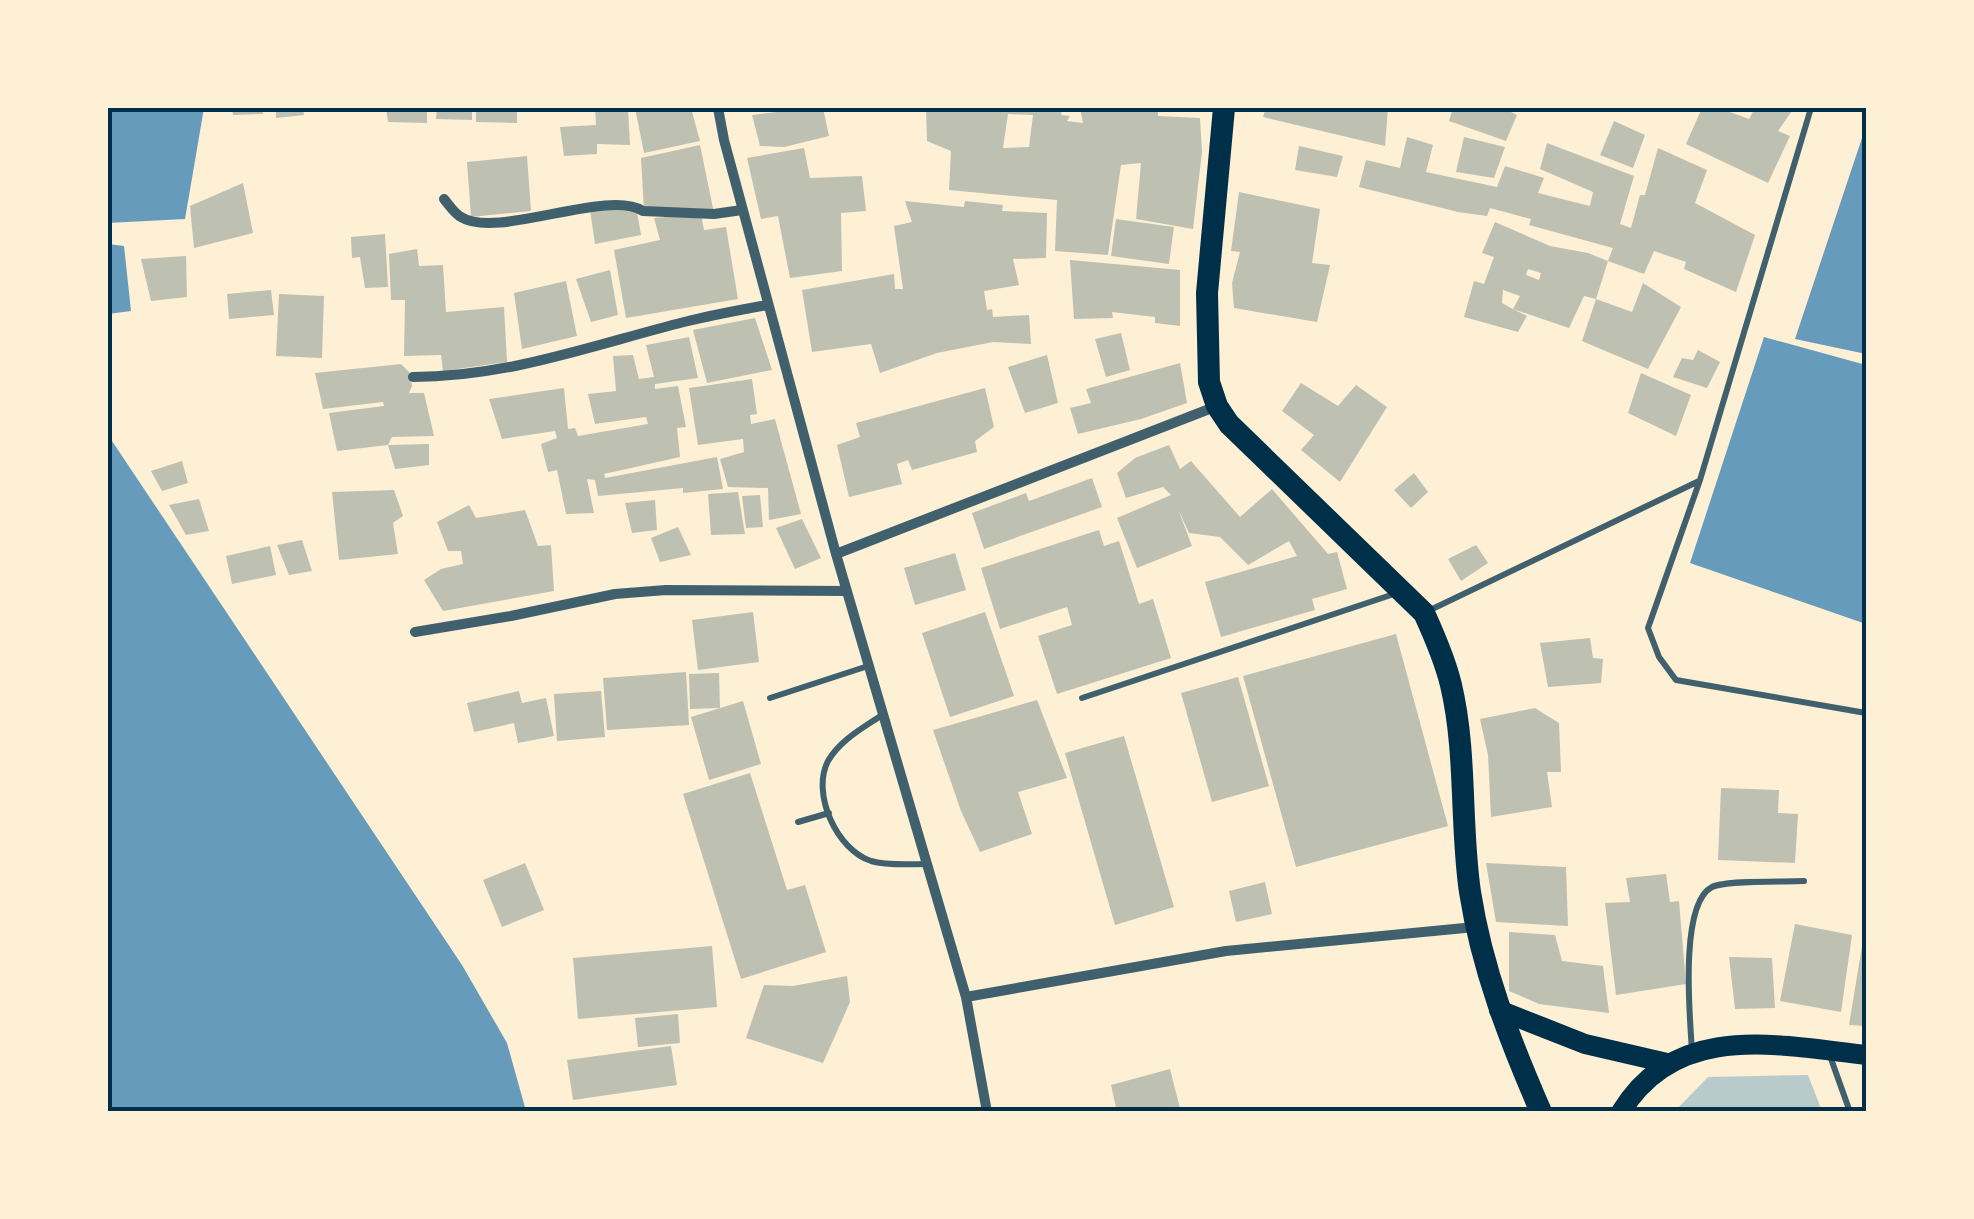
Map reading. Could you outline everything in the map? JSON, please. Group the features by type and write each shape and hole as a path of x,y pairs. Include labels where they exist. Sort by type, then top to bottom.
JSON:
{"highway":[{"path":"1224,108 1206,292 1208,382 1229,424 1403,590 1424,613 1441,650 1459,732 1470,890 1477,926 1499,1010 1541,1112"}],"main road":[{"path":"1499,1010 1584,1044 1666,1063"},
{"path":"1621,1112 1638,1088 1666,1063 1692,1051 1752,1044 1866,1055"}],"street":[{"path":"718,108 836,554 966,997 987,1112"},
{"path":"444,200 460,217 479,222 535,218 593,206 714,214 742,210"},
{"path":"413,377 455,377 530,365 683,322 768,304"},
{"path":"836,554 1217,406"},
{"path":"415,632 615,594 666,590 847,591"},
{"path":"966,997 1226,950 1477,926"}],"lane":[{"path":"1811,108 1700,480 1648,628 1659,658 1676,680 1866,712"},
{"path":"1424,613 1700,480"},
{"path":"1082,698 1403,590"},
{"path":"770,698 869,666"},
{"path":"883,714 849,736 827,763 823,791 829,813 837,834 870,861 927,864"},
{"path":"798,822 829,813"},
{"path":"1692,1051 1686,980 1701,896 1714,886 1804,880"},
{"path":"1828,1050 1850,1112"}],"shaded area":[{"path":"1808,1075 1822,1111 1675,1111 1708,1077"}],"water":[{"path":"108,108 204,108 185,219 108,223"},
{"path":"1866,126 1866,354 1795,339"},
{"path":"108,244 124,246 131,311 108,314"},
{"path":"1764,337 1866,365 1866,624 1690,563"},
{"path":"108,435 462,965 507,1043 526,1111 108,1111"}],"building":[{"path":"232,108 262,108 263,114 233,115"},
{"path":"276,108 303,108 304,115 276,118"},
{"path":"386,108 427,108 427,123 388,122"},
{"path":"437,108 472,108 472,120 436,119"},
{"path":"476,108 517,108 517,123 476,122"},
{"path":"595,108 628,108 630,145 597,144 597,154 564,156 560,127 596,125"},
{"path":"635,108 691,108 700,141 644,153"},
{"path":"777,108 823,108 829,136 784,147 760,146 752,115 777,112"},
{"path":"926,108 1062,108 1061,115 1070,116 1067,121 1083,123 1080,108 1158,108 1158,116 1200,118 1202,152 1193,229 1136,219 1141,163 1121,165 1108,255 1055,251 1057,200 949,190 951,151 927,141","holes":["1008,114 1033,115 1029,147 1003,148"]},
{"path":"1266,108 1388,108 1385,146 1263,117"},
{"path":"1453,108 1503,108 1517,115 1506,141 1449,121"},
{"path":"1702,108 1719,108 1749,119 1755,108 1794,108 1778,131 1790,136 1768,183 1686,144"},
{"path":"1614,121 1645,135 1633,168 1600,155"},
{"path":"1407,137 1433,145 1426,172 1497,187 1505,166 1544,178 1538,193 1590,206 1593,192 1540,169 1547,143 1634,176 1620,224 1631,228 1658,148 1707,170 1695,203 1755,235 1736,292 1684,269 1686,262 1654,251 1644,274 1608,261 1613,248 1529,225 1531,219 1490,208 1487,216 1458,212 1359,187 1366,160 1400,168"},
{"path":"1464,137 1505,147 1494,178 1456,172"},
{"path":"700,145 714,213 644,211 641,158"},
{"path":"1299,146 1343,156 1337,177 1295,170"},
{"path":"804,148 810,178 862,176 866,211 841,213 842,271 790,278 778,216 761,219 747,158"},
{"path":"527,156 531,211 471,217 467,162"},
{"path":"243,183 253,233 194,248 190,206"},
{"path":"1239,192 1320,209 1312,263 1330,265 1317,322 1234,308 1232,283 1240,252 1231,251"},
{"path":"905,201 964,207 965,201 1003,205 1002,211 1047,213 1046,258 1013,259 1019,285 984,291 987,310 992,309 993,317 1029,315 1031,344 993,342 937,353 880,373 871,344 812,352 802,290 894,274 895,289 903,289 894,226 912,222"},
{"path":"636,206 641,235 595,244 590,210"},
{"path":"701,214 704,230 726,227 738,299 626,318 614,250 660,240 654,218"},
{"path":"1116,219 1174,227 1169,264 1111,256"},
{"path":"1495,222 1550,246 1608,261 1596,299 1584,296 1569,328 1513,309 1527,316 1518,332 1464,317 1474,281 1484,284 1494,257 1482,253","holes":["1528,269 1541,273 1539,280 1526,275","1503,290 1520,296 1511,308 1502,303"]},
{"path":"385,234 388,287 365,288 360,257 352,258 351,237"},
{"path":"417,249 419,266 443,265 446,312 504,307 507,362 443,371 441,355 404,356 405,300 391,300 389,254"},
{"path":"186,256 187,297 151,301 141,259"},
{"path":"1070,260 1180,270 1180,326 1155,323 1155,317 1112,312 1113,318 1074,319"},
{"path":"610,270 618,315 591,322 576,279"},
{"path":"566,281 577,336 522,349 514,293"},
{"path":"1643,283 1681,307 1648,369 1582,341 1596,299 1632,312"},
{"path":"271,290 274,315 229,319 227,294"},
{"path":"279,294 324,296 322,358 276,356"},
{"path":"755,318 772,370 707,383 693,330"},
{"path":"1121,333 1130,370 1106,377 1095,339"},
{"path":"689,337 698,378 655,384 655,389 678,386 686,427 677,428 680,457 604,474 605,478 717,457 723,489 683,493 683,488 598,496 595,480 587,479 594,513 566,514 557,470 548,472 541,444 557,438 555,431 502,439 489,399 564,388 568,429 575,428 578,436 648,424 646,417 595,424 588,394 616,391 613,356 633,355 639,379 654,377 646,345"},
{"path":"1698,350 1720,362 1707,388 1673,377 1682,358 1693,360"},
{"path":"1047,355 1058,403 1025,413 1008,367"},
{"path":"1180,363 1187,403 1078,434 1070,408 1091,403 1086,389"},
{"path":"401,364 410,373 409,393 424,393 434,436 392,437 388,445 337,451 329,413 384,406 383,402 323,409 315,373"},
{"path":"1641,373 1691,395 1676,436 1628,413"},
{"path":"752,379 757,414 750,415 751,424 775,419 801,514 769,520 768,488 728,487 720,459 744,452 743,439 698,445 689,388"},
{"path":"1301,383 1338,406 1356,385 1387,407 1340,482 1301,450 1314,435 1282,411"},
{"path":"985,388 994,427 975,441 977,452 912,470 908,460 897,464 902,484 849,497 837,445 860,437 856,423"},
{"path":"429,444 429,465 395,469 388,445"},
{"path":"1169,445 1180,469 1191,461 1240,517 1272,489 1328,554 1337,552 1347,589 1312,599 1315,610 1221,637 1205,582 1297,556 1289,541 1248,565 1220,537 1189,533 1178,509 1192,546 1137,568 1117,518 1171,495 1163,487 1126,498 1117,473 1135,458"},
{"path":"182,461 188,483 162,491 151,471"},
{"path":"1414,473 1428,492 1411,508 1394,490"},
{"path":"1092,478 1102,507 984,549 972,513 1026,493 1029,501"},
{"path":"394,490 403,516 393,523 398,554 339,560 332,492"},
{"path":"738,492 745,534 711,535 708,494"},
{"path":"760,495 763,527 746,528 742,496"},
{"path":"199,499 209,531 186,535 169,505"},
{"path":"655,500 657,530 632,533 625,503"},
{"path":"469,505 476,518 525,510 538,546 551,545 554,591 443,611 424,580 441,569 463,564 461,551 448,551 437,522"},
{"path":"802,519 821,558 795,569 776,528"},
{"path":"678,527 691,555 660,562 651,538"},
{"path":"1099,530 1104,546 1119,541 1139,604 1153,599 1171,658 1057,694 1038,636 1072,625 1067,607 1000,629 981,568"},
{"path":"302,540 312,571 289,575 277,545"},
{"path":"1476,545 1488,563 1461,581 1448,559"},
{"path":"270,546 276,575 232,584 226,556"},
{"path":"955,553 966,590 915,605 904,568"},
{"path":"753,612 759,662 698,670 692,620"},
{"path":"985,612 1014,696 950,717 922,633"},
{"path":"1396,634 1448,826 1296,867 1243,676"},
{"path":"1590,638 1593,658 1603,659 1601,683 1548,687 1540,643"},
{"path":"686,672 689,725 607,730 603,678"},
{"path":"719,673 720,708 690,709 689,674"},
{"path":"1238,677 1269,786 1212,802 1181,693"},
{"path":"519,691 522,703 546,698 554,736 518,743 514,723 474,732 467,703"},
{"path":"601,691 605,737 557,741 554,694"},
{"path":"1037,700 1067,778 1018,792 1032,834 980,852 933,730"},
{"path":"743,701 761,764 709,780 691,717"},
{"path":"1535,708 1559,723 1561,772 1547,772 1552,807 1491,817 1488,755 1480,719"},
{"path":"1124,736 1174,907 1115,925 1065,753"},
{"path":"750,773 787,890 805,885 826,952 741,979 683,794"},
{"path":"1721,788 1779,790 1778,813 1798,814 1795,863 1718,860"},
{"path":"525,863 544,910 502,927 483,880"},
{"path":"1486,863 1566,867 1568,926 1496,922"},
{"path":"1666,874 1670,902 1679,901 1686,984 1616,995 1605,903 1630,902 1626,878"},
{"path":"1265,882 1272,914 1236,922 1229,891"},
{"path":"1795,924 1852,935 1841,1012 1780,1001"},
{"path":"1509,932 1555,935 1562,961 1603,966 1609,1013 1539,1004 1509,991"},
{"path":"1863,940 1866,1026 1849,1025"},
{"path":"712,946 717,1007 578,1019 573,958"},
{"path":"1729,957 1772,958 1775,1008 1735,1009"},
{"path":"847,976 850,1002 823,1063 746,1038 764,985 793,986"},
{"path":"678,1014 680,1043 638,1047 635,1018"},
{"path":"671,1046 677,1085 573,1100 567,1060"},
{"path":"1170,1069 1181,1112 1117,1112 1111,1085"}]}
